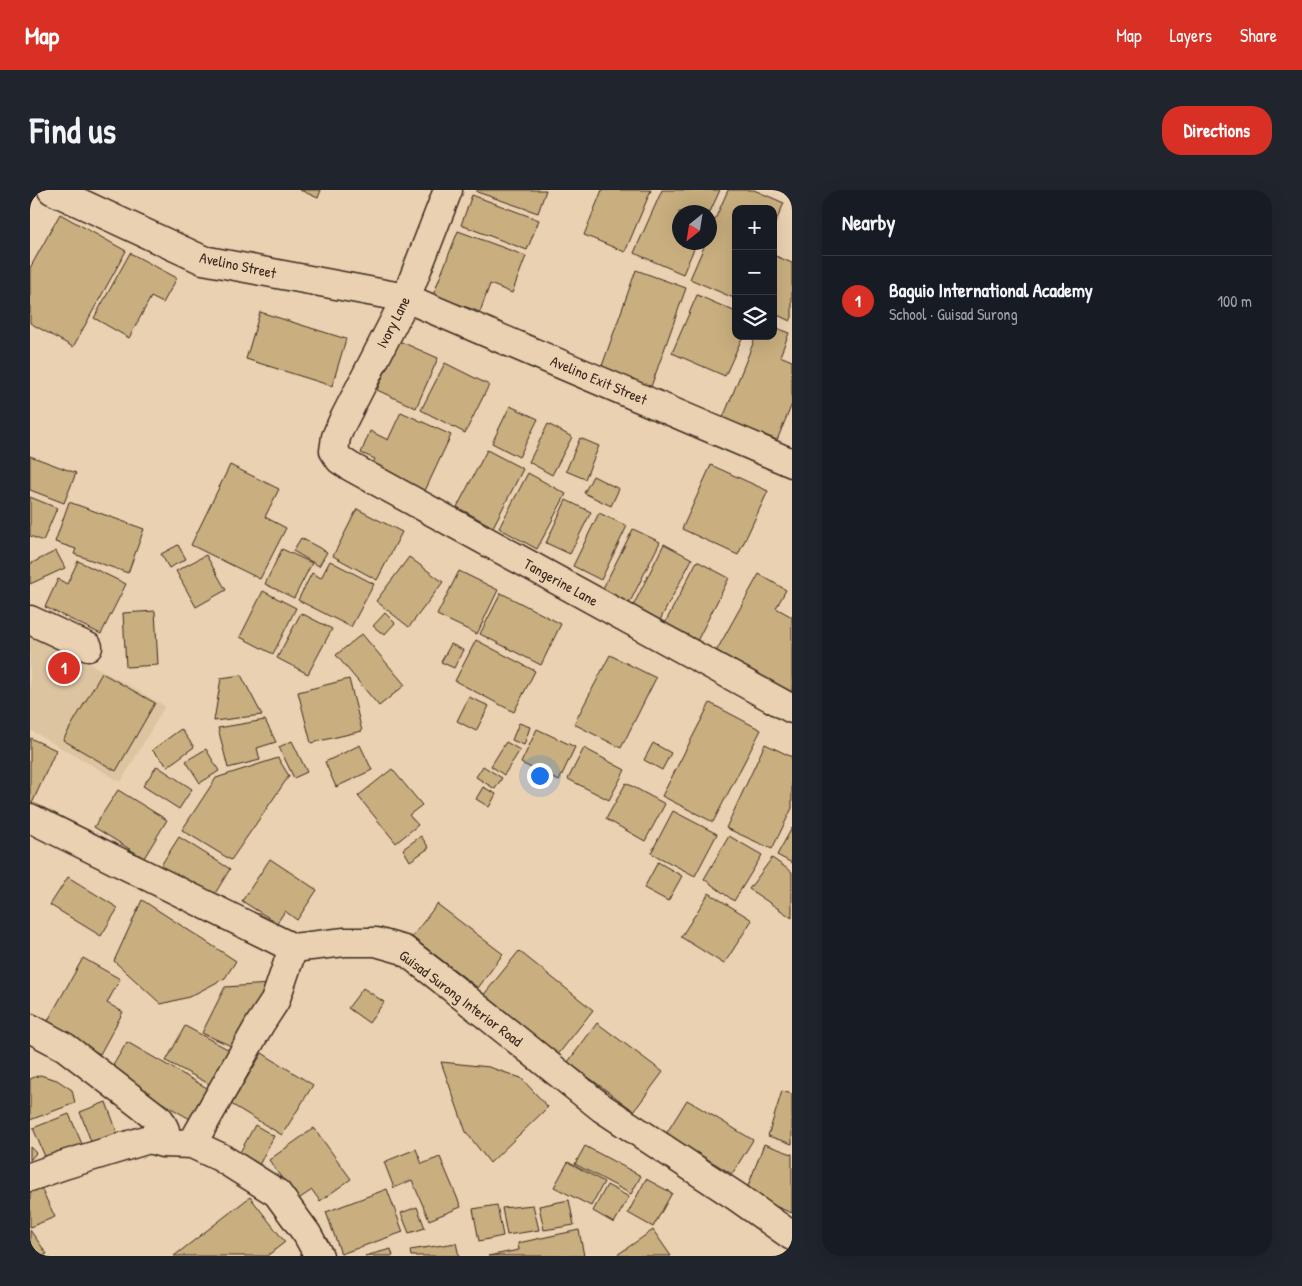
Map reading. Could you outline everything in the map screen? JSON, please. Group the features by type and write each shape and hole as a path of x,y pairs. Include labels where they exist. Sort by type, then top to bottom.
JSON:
{"street":[{"name":"Avelino Street","path":"52,190 203,260 406,298"},
{"name":"Ivory Lane","path":"334,451 336,437 342,423 406,298 448,190"},
{"name":"Avelino Exit Street","path":"406,298 792,463"},
{"name":"Tangerine Lane","path":"334,451 340,460 351,467 792,709"},
{"path":"30,620 88,647"},
{"path":"32,824 293,948 275,1001 192,1144"},
{"name":"Guisad Surong Interior Road","path":"293,948 345,942 376,942 404,950 602,1108 737,1197 792,1236"},
{"path":"30,1028 65,1047 160,1120 165,1130 163,1143"},
{"path":"30,1177 149,1139 163,1143 192,1144 220,1157 277,1193 307,1234 319,1256"}],"shaded area":[{"path":"30,630 165,706 121,782 30,730"}],"building":[{"path":"300,190 321,190 318,198"},
{"path":"477,190 546,190 538,213 477,192"},
{"path":"602,190 651,190 625,252 584,235"},
{"path":"662,190 720,190 713,205 672,205 672,250 694,250 683,274 634,253"},
{"path":"728,190 754,190 784,203 777,219 777,205 732,205 732,297 690,279 703,250 717,250 717,215"},
{"path":"472,195 539,220 527,250 461,225"},
{"path":"60,214 126,251 73,347 30,323 30,268"},
{"path":"458,231 526,256 512,293 490,284 480,312 433,295"},
{"path":"130,253 177,278 163,303 151,297 129,338 94,318"},
{"path":"777,257 792,263 792,317 790,321 777,315"},
{"path":"636,270 686,288 647,398 597,380"},
{"path":"697,295 732,310 732,340 741,340 725,376 672,353"},
{"path":"260,312 346,339 332,386 246,359"},
{"path":"777,328 789,333 780,356 792,361 792,404 777,440 723,418 754,340 777,340"},
{"path":"399,341 438,358 416,408 377,390"},
{"path":"445,363 489,385 465,433 421,410"},
{"path":"510,406 538,419 519,457 492,443"},
{"path":"401,412 451,435 424,493 371,468 375,459 361,453 370,431 388,440"},
{"path":"548,424 572,437 552,475 529,462"},
{"path":"580,438 599,446 585,479 566,471"},
{"path":"487,450 523,469 493,527 457,507"},
{"path":"30,456 76,473 64,503 30,490"},
{"path":"230,465 279,489 265,517 286,528 260,579 191,545"},
{"path":"711,465 768,491 738,555 682,529"},
{"path":"528,473 566,494 537,549 499,528"},
{"path":"593,476 619,489 611,506 584,493"},
{"path":"30,497 57,508 43,541 30,536"},
{"path":"566,500 591,512 570,554 546,543"},
{"path":"69,502 144,529 128,573 74,554 76,549 55,542"},
{"path":"357,509 402,532 377,580 333,556"},
{"path":"599,513 627,526 601,580 573,566"},
{"path":"633,529 660,542 628,606 601,592"},
{"path":"301,538 327,552 319,566 293,551"},
{"path":"664,544 692,559 659,622 632,608"},
{"path":"178,545 186,559 169,568 161,554"},
{"path":"282,549 312,563 294,598 265,584"},
{"path":"56,551 65,568 30,584 30,564"},
{"path":"206,555 226,590 196,607 176,571"},
{"path":"409,557 443,582 409,627 376,601"},
{"path":"78,561 126,584 101,634 45,607 58,579 67,584"},
{"path":"330,561 374,584 351,627 298,600 312,573 321,578"},
{"path":"697,561 729,578 697,641 664,625"},
{"path":"459,571 498,590 477,634 437,615"},
{"path":"759,574 786,590 776,608 792,617 792,691 788,699 713,657"},
{"path":"263,591 296,608 273,654 240,637"},
{"path":"501,593 561,624 541,665 480,634"},
{"path":"155,611 158,665 126,667 123,613"},
{"path":"301,613 332,629 308,674 277,658"},
{"path":"385,613 395,623 384,635 373,626"},
{"path":"362,634 405,685 379,706 336,655"},
{"path":"476,640 535,671 514,712 455,681"},
{"path":"451,644 463,650 454,668 441,662"},
{"path":"610,655 656,678 621,748 574,724"},
{"path":"102,673 155,703 116,771 63,740"},
{"path":"241,675 262,715 214,721 221,678"},
{"path":"349,679 362,731 311,743 298,692"},
{"path":"469,697 489,706 476,731 457,721"},
{"path":"710,703 761,730 713,822 662,796"},
{"path":"265,720 276,742 257,748 260,760 228,768 218,728"},
{"path":"519,723 530,727 524,745 512,740"},
{"path":"181,729 194,747 168,766 152,750"},
{"path":"537,729 575,747 559,781 521,763"},
{"path":"30,738 56,750 30,808"},
{"path":"292,741 307,772 294,778 279,747"},
{"path":"506,742 520,750 504,775 491,766"},
{"path":"653,743 671,753 662,770 644,760"},
{"path":"765,744 792,757 792,808 772,849 726,828"},
{"path":"360,745 372,770 336,787 325,762"},
{"path":"584,748 625,770 609,800 568,779"},
{"path":"206,749 219,771 200,783 186,761"},
{"path":"278,758 289,776 231,860 182,830 216,778"},
{"path":"157,766 192,789 179,809 143,786"},
{"path":"483,766 502,778 495,789 476,777"},
{"path":"392,769 422,805 409,815 418,825 396,843 358,796"},
{"path":"626,783 665,804 645,841 606,819"},
{"path":"483,787 496,794 489,807 476,799"},
{"path":"118,790 167,820 144,858 94,827"},
{"path":"673,811 717,834 695,876 651,853"},
{"path":"792,828 792,863 777,855"},
{"path":"421,836 429,848 410,861 403,849"},
{"path":"729,836 762,855 734,901 704,879"},
{"path":"179,837 230,869 211,900 160,867"},
{"path":"772,858 792,872 792,918 749,889"},
{"path":"270,859 317,890 297,920 285,911 277,923 242,901"},
{"path":"658,862 682,876 668,901 644,888"},
{"path":"68,877 118,908 101,936 50,905"},
{"path":"709,893 752,920 724,964 681,937"},
{"path":"142,900 236,961 225,978 189,997 161,1004 114,961"},
{"path":"437,904 503,954 478,988 412,937"},
{"path":"519,951 593,1010 553,1061 478,1002"},
{"path":"83,958 120,979 107,1003 123,1012 100,1054 46,1024"},
{"path":"270,984 240,1050 202,1033 225,987"},
{"path":"363,988 384,1002 369,1023 348,1008"},
{"path":"597,1023 663,1072 634,1111 568,1062"},
{"path":"185,1026 233,1052 215,1087 166,1061"},
{"path":"127,1042 207,1088 190,1119 109,1072"},
{"path":"262,1053 313,1085 282,1135 231,1104"},
{"path":"441,1062 489,1067 521,1078 548,1107 490,1163 466,1132"},
{"path":"40,1075 57,1080 72,1090 75,1103 30,1120 30,1079"},
{"path":"782,1091 792,1094 792,1144 768,1136"},
{"path":"687,1100 753,1140 732,1174 666,1134"},
{"path":"106,1102 119,1137 93,1147 80,1112"},
{"path":"69,1114 82,1144 46,1159 33,1128"},
{"path":"255,1125 274,1136 259,1165 239,1154"},
{"path":"314,1128 351,1179 320,1201 312,1190 297,1200 269,1160"},
{"path":"764,1144 792,1154 792,1213 745,1194"},
{"path":"585,1146 641,1176 631,1194 575,1164"},
{"path":"30,1147 36,1153 30,1160"},
{"path":"416,1149 422,1164 440,1157 461,1207 429,1220 412,1180 394,1188 384,1162"},
{"path":"568,1162 604,1182 591,1206 554,1187"},
{"path":"646,1179 672,1193 653,1227 628,1213"},
{"path":"607,1185 629,1197 614,1223 593,1211"},
{"path":"40,1186 55,1217 30,1227 30,1190"},
{"path":"387,1189 403,1232 341,1254 326,1212"},
{"path":"250,1197 285,1242 267,1256 174,1256"},
{"path":"569,1200 574,1225 544,1230 539,1206"},
{"path":"497,1205 503,1236 479,1241 473,1209"},
{"path":"533,1205 539,1230 507,1235 502,1208"},
{"path":"417,1207 425,1228 409,1233 401,1213"},
{"path":"30,1230 47,1254 43,1256 30,1256"},
{"path":"579,1230 584,1256 488,1256 519,1250 518,1243"},
{"path":"653,1230 671,1256 617,1255"},
{"path":"456,1243 459,1256 411,1256 410,1250"},
{"path":"391,1249 393,1256 365,1256"}],"place":[{"name":"Baguio International Academy","path":"64,668"}]}
